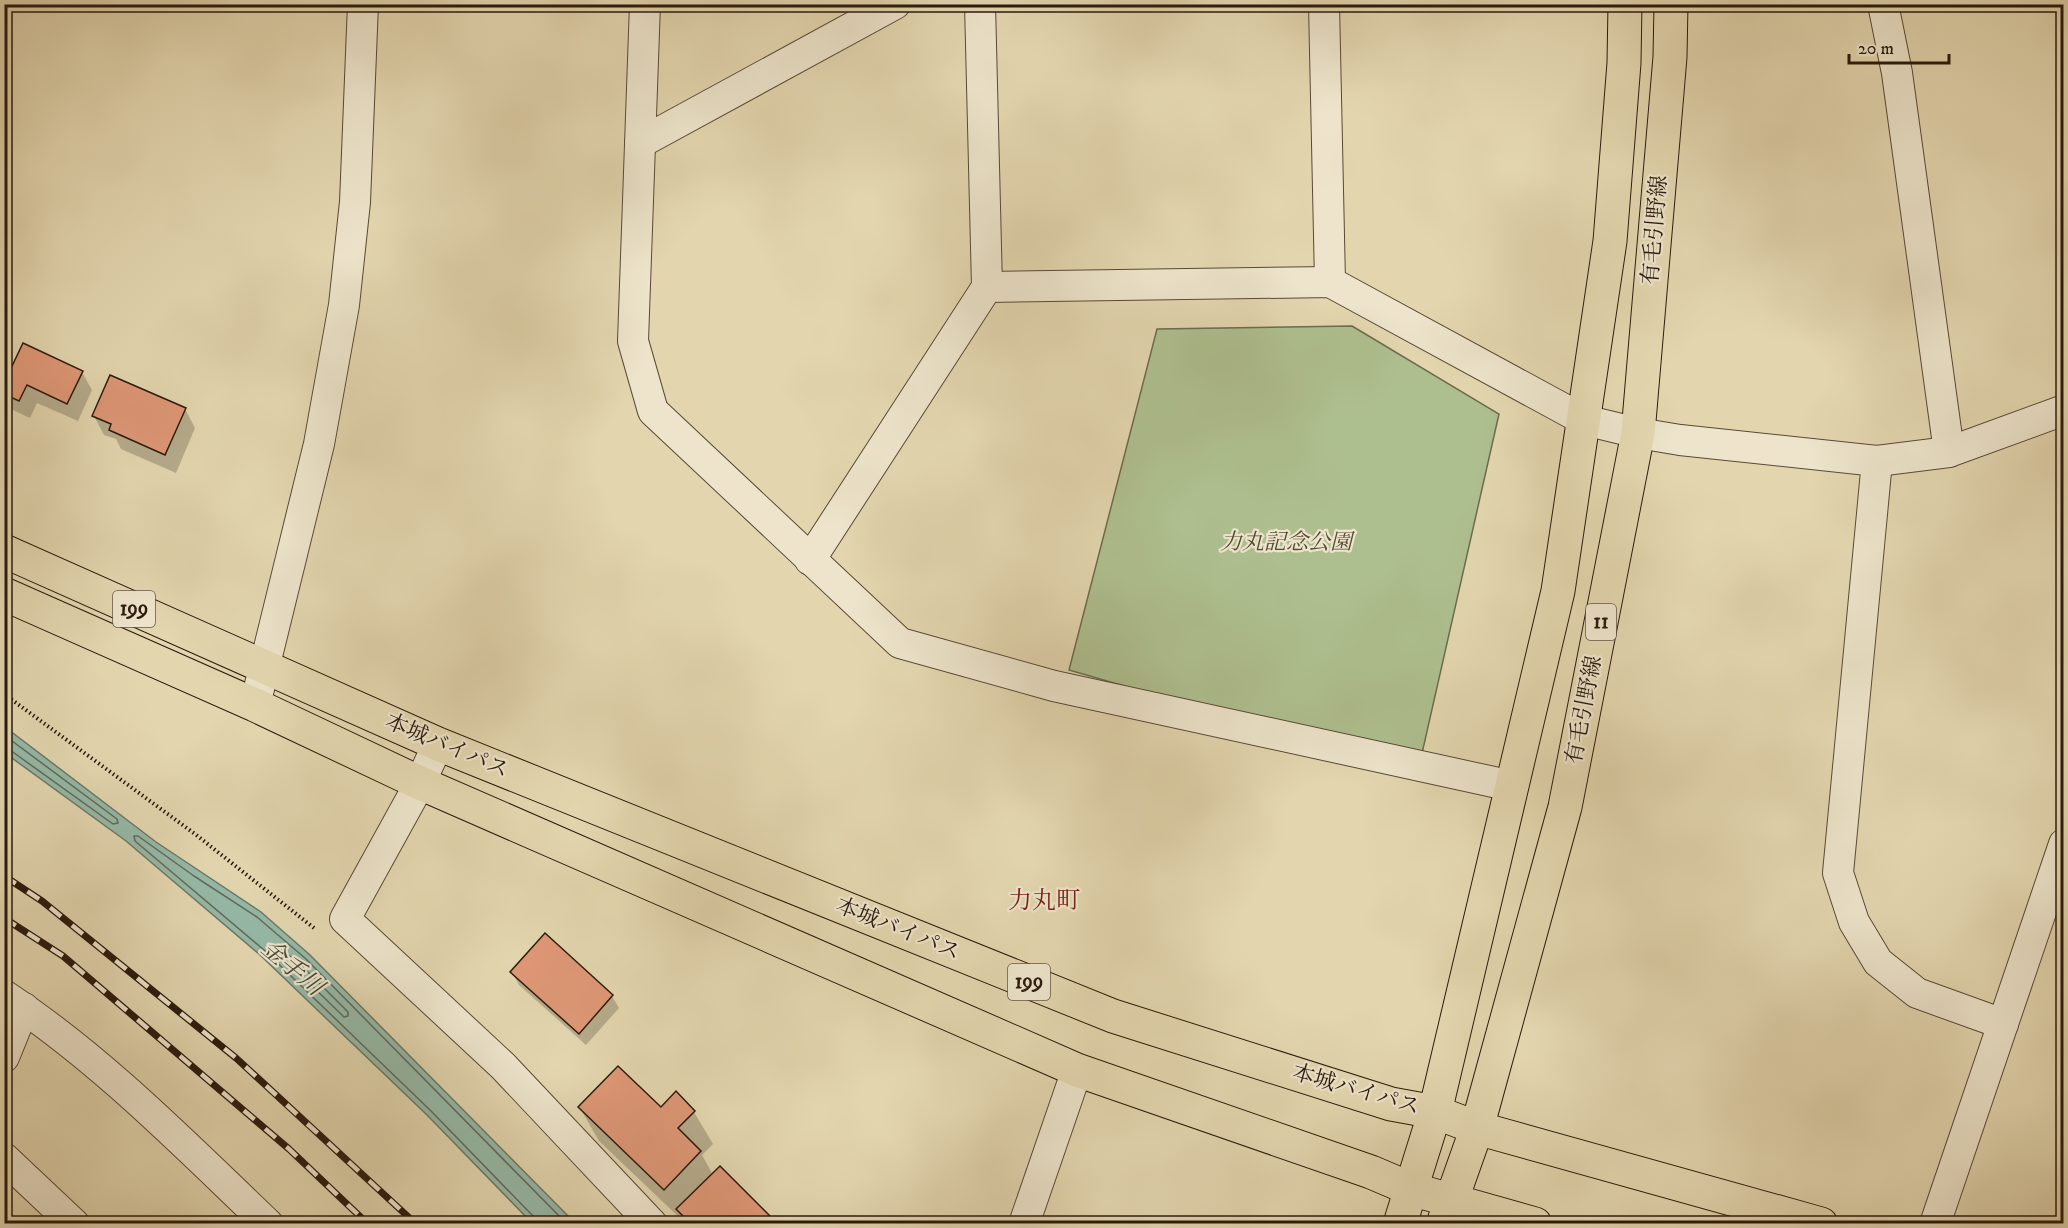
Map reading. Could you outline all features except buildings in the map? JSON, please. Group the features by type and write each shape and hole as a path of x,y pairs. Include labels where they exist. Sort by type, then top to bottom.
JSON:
{"main road":[{"name":"有毛引野線","path":"1400,1224 1435,1112 1558,591 1610,241 1625,4"},
{"name":"有毛引野線","path":"1448,1213 1477,1128 1565,807 1638,433 1670,57 1671,4"},
{"name":"本城バイパス","path":"4,551 438,744 1113,1016 1391,1104 1435,1112 1477,1128 1821,1224"},
{"name":"本城バイパス","path":"4,594 255,705 420,783 1077,1070 1371,1172 1411,1189 1448,1213 1535,1224"}],"street":[{"path":"255,705 319,444 344,306 356,202 363,4"},
{"path":"645,4 633,341 653,411 900,642 1054,686 1512,786"},
{"path":"640,143 895,4"},
{"path":"810,560 987,287 980,4"},
{"path":"1324,4 1330,282"},
{"path":"1883,4 1897,72 1949,452"},
{"path":"987,287 1330,282 1584,420 1680,440 1877,462 1949,452 2064,410"},
{"path":"1877,462 1838,873 1854,922 1878,962 1917,993 2002,1024"},
{"path":"438,744 420,783 345,919 503,1066 652,1224"},
{"path":"1935,1224 2064,844"},
{"path":"4,1057 14,1001 121,1086 268,1224"},
{"path":"1024,1224 1077,1070"},
{"path":"4,1158 74,1224"}],"path":[{"path":"4,694 195,834 329,940 345,919"}],"green space":[{"name":"力丸記念公園","path":"1352,326 1499,414 1418,771 1069,670 1157,329"}],"water":[{"name":"金手川","path":"5,727 156,842 261,912 310,955 575,1223 532,1223 427,1115 259,954 126,841 5,753"}],"railway":[{"path":"4,876 42,901 236,1058 416,1224"},
{"path":"4,918 63,956 289,1149 368,1224"}],"district":[{"name":"力丸町","path":"1044,901"}]}
